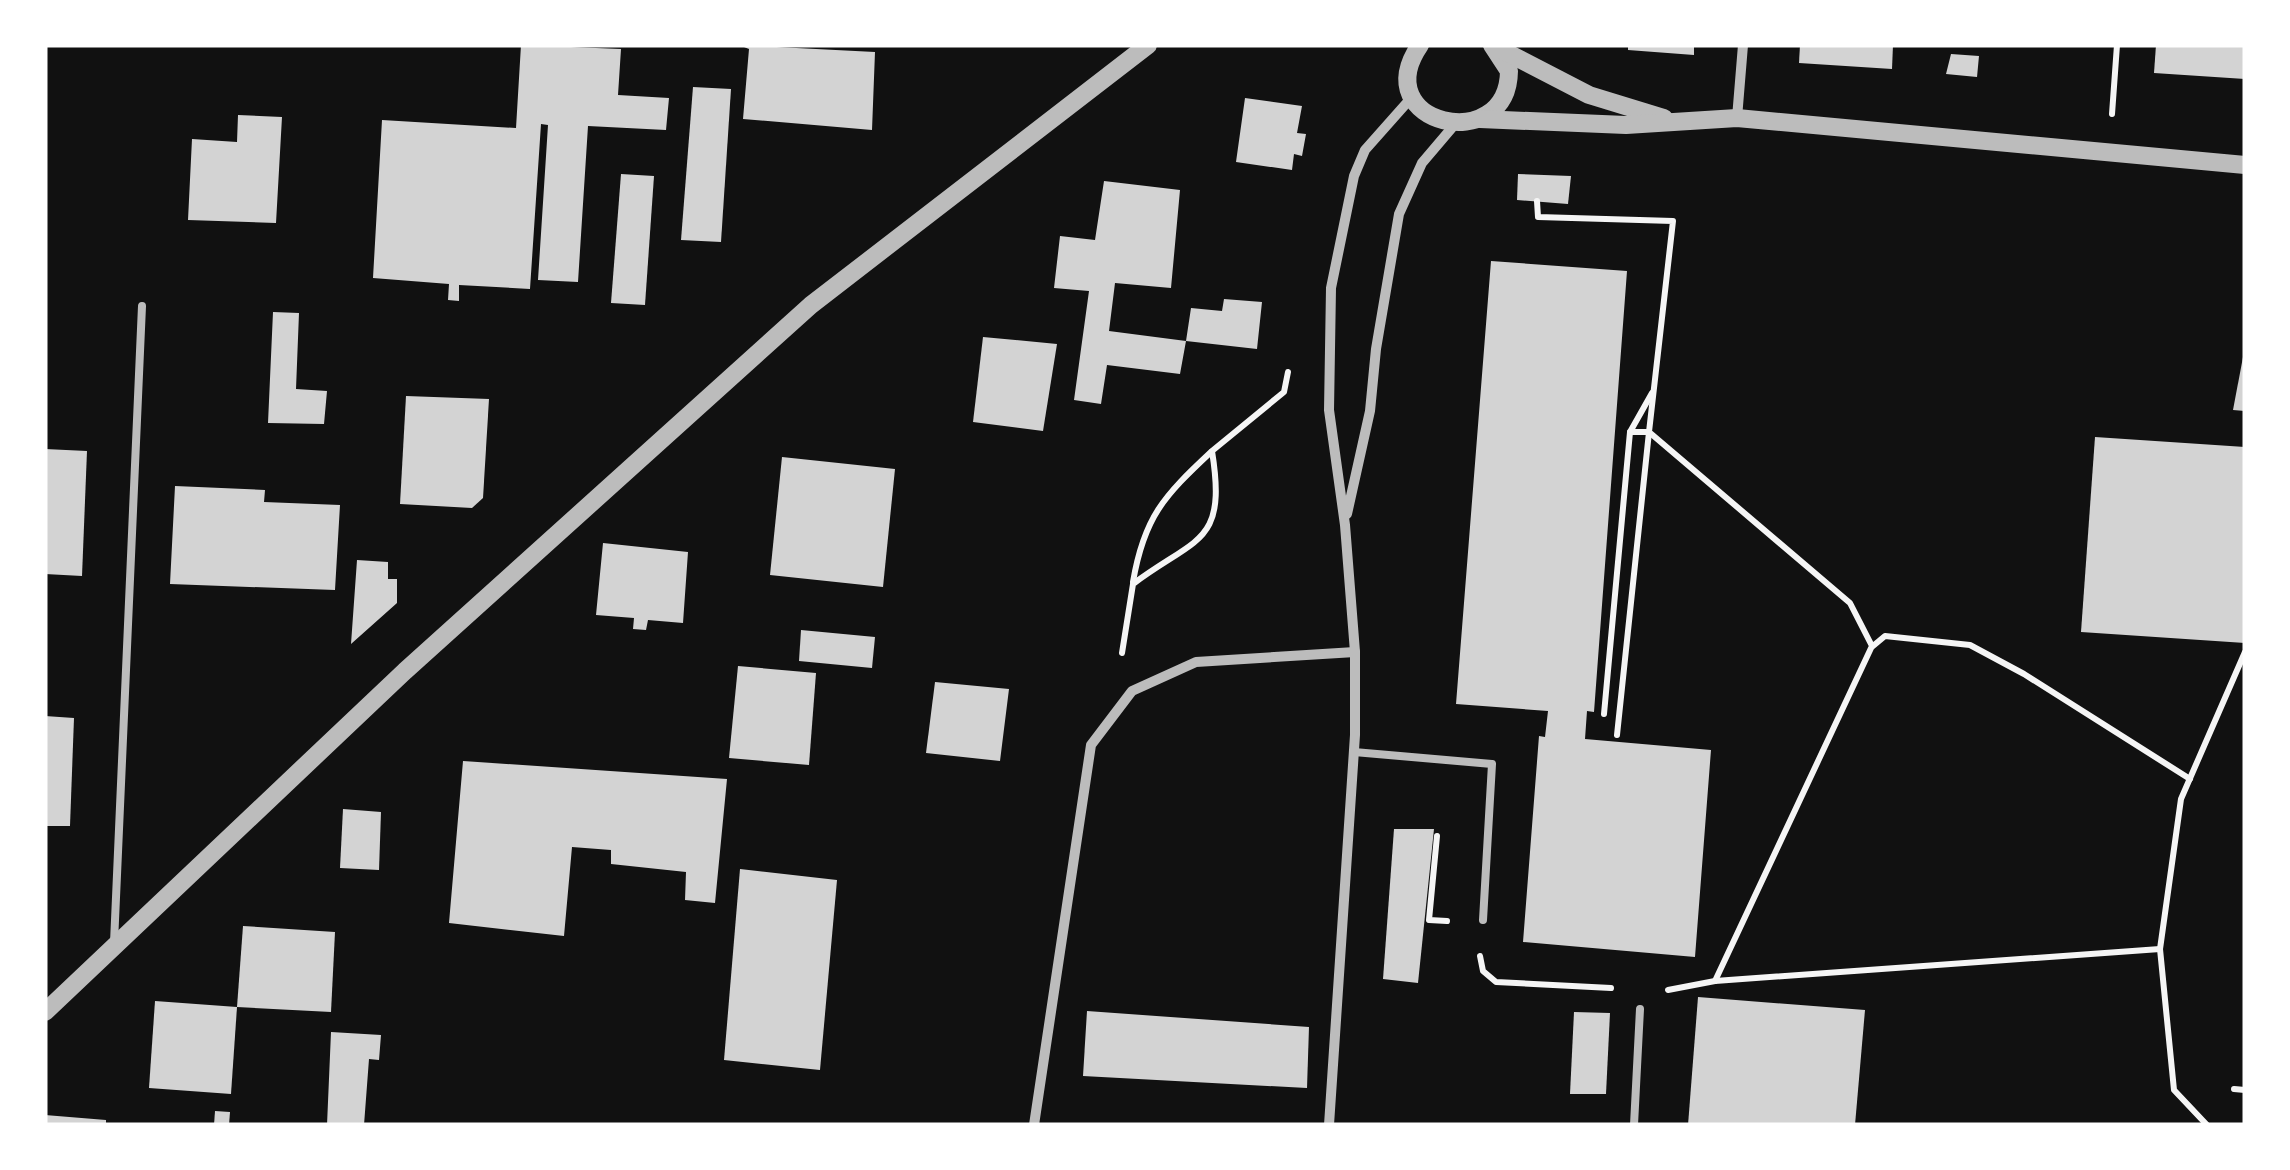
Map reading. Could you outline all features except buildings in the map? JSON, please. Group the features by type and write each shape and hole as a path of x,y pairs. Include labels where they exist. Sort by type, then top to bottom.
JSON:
{"street":[{"path":"45,1012 404,672 811,305 1148,45"},
{"path":"1420,45 1407,76 1412,97 1434,119 1456,123 1480,118 1679,122 1737,118 2245,165"},
{"path":"1480,118 1496,106 1509,83 1506,62 1492,45"},
{"path":"1492,45 1589,95 1679,122"},
{"path":"1737,118 1744,45"},
{"path":"1329,1125 1354,752 1355,652 1345,525 1330,410 1331,288 1348,192 1365,150 1412,97"},
{"path":"1345,525 1370,411 1400,214 1422,164 1456,123"},
{"path":"1034,1125 1091,745 1132,692 1196,662 1355,652"}],"lane":[{"path":"114,947 142,306"},
{"path":"1354,752 1492,764 1483,920"},
{"path":"1634,1125 1640,1009"}],"path":[{"path":"2109,155 2117,45"},
{"path":"1537,201 1538,217 1673,221 1617,734"},
{"path":"1132,692 1120,662 1140,546 1159,503 1212,451 1284,392 1292,354"},
{"path":"1604,714 1630,432 1654,390"},
{"path":"1630,432 1649,432 1850,603 1872,646"},
{"path":"1133,584 1207,534 1217,500 1212,451"},
{"path":"1716,981 1872,646 1884,636 1970,645 2024,674 2190,779"},
{"path":"2208,1125 2174,1090 2160,949 2181,799 2245,652"},
{"path":"1656,989 1674,990 1716,981 2160,949"},
{"path":"1480,956 1483,970 1496,982 1619,988"},
{"path":"2234,1089 2245,1090"}]}
